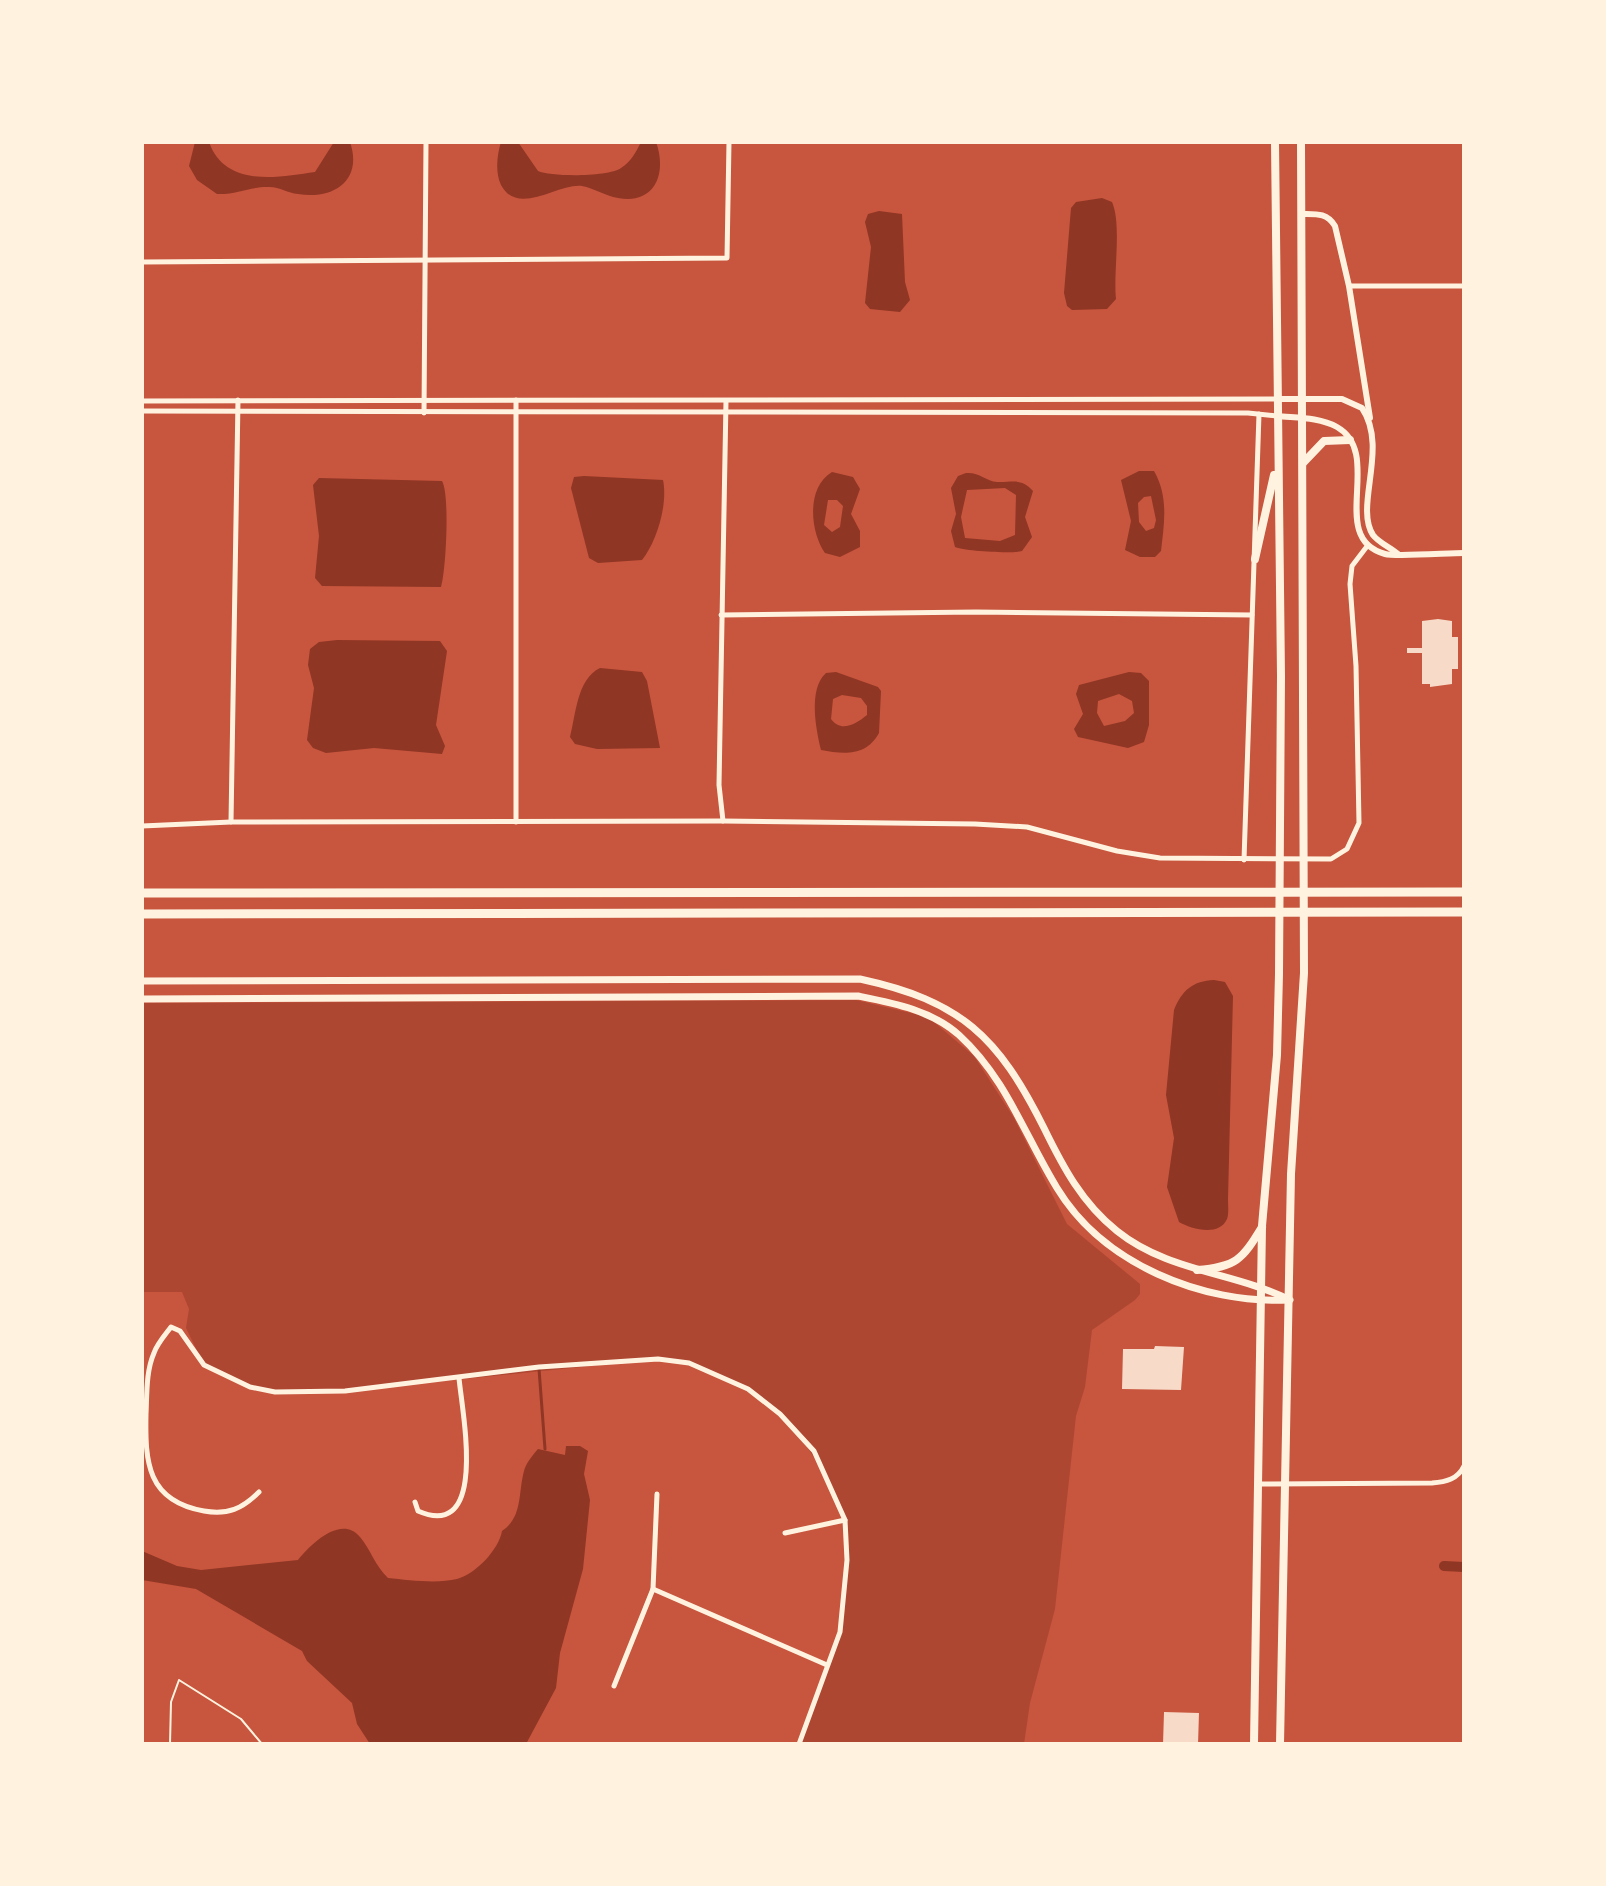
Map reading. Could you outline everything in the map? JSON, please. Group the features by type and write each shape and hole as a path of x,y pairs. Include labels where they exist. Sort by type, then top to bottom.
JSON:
{"highway":[{"path":"142,893 1464,892"},
{"path":"142,914 1464,912"}],"main road":[{"path":"1254,1744 1262,1226 1277,1055 1279,974 1275,142"},
{"path":"1280,1744 1291,1174 1304,973 1301,142"},
{"path":"1303,464 1324,441 1337,438 1350,440"},
{"path":"1255,559 1277,458"},
{"path":"142,981 860,979 906,989 941,1003 968,1021 1004,1059 1018,1079 1073,1183 1093,1209 1145,1250 1197,1270 1261,1285 1290,1300"},
{"path":"142,999 858,996 901,1005 933,1018 958,1034 976,1053 1014,1105 1061,1194 1106,1243 1134,1263 1172,1280 1260,1301 1290,1300"},
{"path":"1197,1270 1235,1263 1244,1256 1262,1226"}],"street":[{"path":"424,413 426,142"},
{"path":"142,262 727,258 729,142"},
{"path":"1303,214 1330,218 1349,286 1371,429 1373,479 1367,520 1379,541 1398,554"},
{"path":"1349,286 1464,286"},
{"path":"142,401 1335,398 1357,404 1371,429"},
{"path":"990,399 991,413"},
{"path":"1072,399 1072,413"},
{"path":"231,822 238,400"},
{"path":"516,400 516,822"},
{"path":"818,400 818,413"},
{"path":"907,400 907,413"},
{"path":"723,821 719,785 726,401"},
{"path":"142,411 1259,414 1303,419 1338,428 1350,440 1359,473 1357,523 1368,545 1383,554 1464,553"},
{"path":"1244,860 1259,414"},
{"path":"142,826 231,822 723,821 1027,827 1117,851 1160,858 1331,859 1355,838 1359,823 1357,680 1350,584 1352,566 1368,545"},
{"path":"721,615 992,612 1252,615"},
{"path":"259,1492 245,1507 221,1514 185,1507 155,1482 147,1464 147,1379 154,1352 171,1327 180,1331 204,1365 250,1387 275,1392 345,1391 658,1359 689,1363 748,1389 780,1414 814,1451 845,1520 845,1592 840,1632 799,1744"},
{"path":"415,1502 418,1511 431,1517 446,1516 458,1506 465,1485 467,1444 459,1378"},
{"path":"1257,1484 1432,1483 1460,1474 1464,1466"},
{"path":"614,1686 653,1589 657,1494"},
{"path":"785,1533 845,1520"},
{"path":"653,1589 827,1665"}],"lane":[{"path":"170,1744 171,1702 179,1680 241,1719 262,1744"}],"shaded area":[{"path":"195,142 209,142 227,167 253,176 315,172 334,142 350,142 352,167 349,177 342,184 323,194 298,194 271,187 217,194 197,180 189,166"},
{"path":"501,142 518,142 538,171 580,175 615,171 628,163 641,142 656,142 659,175 650,191 631,199 613,197 582,186 528,199 517,198 508,194 499,180 497,164"},
{"path":"1102,198 1112,202 1115,212 1116,299 1107,309 1072,310 1067,306 1064,293 1071,208 1076,202"},
{"path":"879,211 902,214 905,282 910,300 900,312 870,309 865,303 871,247 865,222 868,214"},
{"path":"1139,471 1154,471 1159,481 1164,501 1164,521 1161,551 1155,557 1140,557 1125,550 1131,521 1121,480","holes":["1151,496 1156,520 1154,528 1146,531 1139,522 1138,503 1144,497"]},
{"path":"832,472 853,477 860,489 851,514 860,531 860,547 840,557 825,553 816,534 814,499 824,479","holes":["828,500 837,500 843,506 840,527 832,532 824,525"]},
{"path":"971,473 993,481 1020,482 1033,491 1025,517 1032,537 1022,551 988,552 955,547 951,531 956,514 951,488 958,476","holes":["1005,488 1016,495 1015,535 1000,541 965,538 961,517 967,490"]},
{"path":"574,477 663,480 664,500 660,522 642,560 598,563 589,558 571,488"},
{"path":"319,478 442,481 446,501 446,533 441,587 322,586 315,578 319,536 313,485"},
{"path":"440,641 447,651 436,725 445,746 442,754 374,748 326,753 313,748 307,740 314,688 308,665 310,649 319,642"},
{"path":"600,668 642,672 647,681 660,748 597,749 575,744 570,737 579,698 586,680"},
{"path":"836,672 878,687 881,691 879,733 861,750 846,753 821,750 815,699 820,680 826,673","holes":["842,695 861,698 867,706 867,715 863,718 844,726 831,719 833,699"]},
{"path":"1129,672 1141,673 1149,681 1149,725 1144,742 1128,748 1078,737 1074,729 1083,714 1076,694 1079,685","holes":["1119,694 1132,701 1134,713 1125,721 1104,726 1097,713 1098,701"]},
{"path":"1214,980 1225,982 1233,996 1228,1212 1223,1225 1204,1230 1179,1222 1167,1187 1174,1138 1166,1095 1174,1010 1189,988"},
{"path":"856,1000 928,1017 974,1056 1014,1118 1067,1224 1140,1284 1140,1294 1135,1300 1092,1330 1085,1387 1076,1416 1055,1609 1030,1703 1024,1744 799,1744 837,1644 845,1590 847,1531 841,1507 800,1438 782,1417 739,1385 688,1364 659,1359 345,1391 275,1392 250,1387 204,1365 186,1328 189,1309 182,1292 142,1292 142,1003"},
{"path":"566,1446 580,1446 588,1451 584,1474 590,1500 583,1569 560,1653 556,1688 526,1744 370,1744 357,1724 352,1703 307,1661 302,1651 196,1589 142,1580 142,1551 177,1566 201,1570 298,1560 326,1534 344,1529 360,1537 388,1578 457,1579 486,1560 502,1531 513,1519 519,1504 524,1471 538,1449 565,1455"}],"building":[{"path":"1422,621 1452,621 1452,637 1458,637 1458,669 1452,669 1452,684 1430,687 1430,684 1422,684 1422,653 1407,653 1407,648 1422,648"},
{"path":"1155,1346 1184,1347 1181,1390 1122,1389 1123,1349 1154,1349"},
{"path":"1164,1712 1199,1713 1198,1744 1163,1744"}],"waterway":[{"path":"539,1369 545,1449"},
{"path":"1444,1566 1464,1567"}]}
